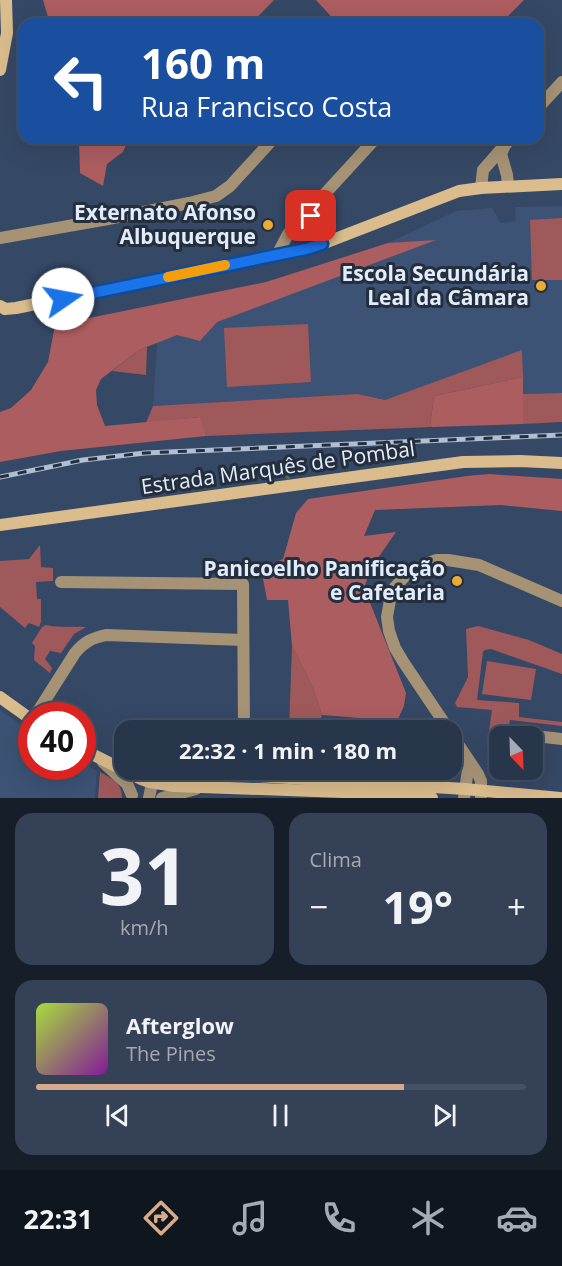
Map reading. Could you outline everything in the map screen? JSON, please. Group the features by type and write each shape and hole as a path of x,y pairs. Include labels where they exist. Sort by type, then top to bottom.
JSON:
{"street":[{"path":"0,70 7,33 6,0"},
{"path":"544,102 562,82"},
{"path":"0,238 108,219 216,196 230,186 268,144"},
{"path":"277,255 288,234 371,144"},
{"path":"481,188 483,170 506,144"},
{"path":"507,144 501,154 508,186"},
{"path":"0,306 5,309 16,308 322,244 467,189 562,184"},
{"path":"312,208 311,226 322,244"},
{"name":"Estrada Marquês de Pombal","path":"0,525 463,462 562,463"},
{"path":"442,720 395,648 389,631 387,617 390,600 395,587 407,574 436,560 479,565 562,601"},
{"path":"61,582 243,584 244,720"},
{"path":"45,702 75,653 93,638 106,635 243,640"},
{"path":"0,697 18,710"},
{"path":"543,737 562,739"},
{"path":"462,751 478,774 481,781 481,794"},
{"path":"96,755 114,760"},
{"path":"96,755 114,762"},
{"path":"96,756 127,784 131,796"},
{"path":"465,794 469,762"},
{"path":"131,796 143,780"},
{"path":"148,780 151,795 149,798"},
{"path":"170,780 201,788 288,789 302,780"},
{"path":"265,780 303,795 370,793 432,798"},
{"path":"303,795 304,780"},
{"path":"315,780 465,794 560,798"},
{"path":"162,798 201,788"}],"shaded area":[{"path":"43,0 274,0 257,18 48,18"},
{"path":"316,0 524,0 506,18 332,18"},
{"path":"79,144 126,144 123,152 107,164 103,186 80,173"},
{"path":"562,206 562,393 523,394 522,351 385,400 358,394 153,406 159,311 267,287 388,243 456,211 492,208 501,223 516,221 515,207"},
{"path":"562,218 562,280 532,280 530,220"},
{"path":"436,240 217,322 200,341 177,335 139,350 101,379 96,390 97,405 105,426 200,417 206,436 61,451 0,462 0,412 11,408 31,390 48,362 55,325 266,282 388,243"},
{"path":"308,324 311,382 227,387 224,328"},
{"path":"147,347 146,375 112,371 139,350"},
{"path":"522,350 523,377 434,396 430,426 432,427 206,436 199,417 146,423 153,406 358,394 385,400"},
{"path":"523,377 523,424 430,426 434,396"},
{"path":"562,393 562,422 523,424 523,394"},
{"path":"489,474 562,479 562,511 501,505 375,510 364,536 396,532 371,568 365,585 406,693 404,706 397,720 322,715 313,688 292,646 288,600 267,600 261,568 283,559 296,513 308,499"},
{"path":"40,545 41,567 53,568 53,581 36,582 37,599 41,599 41,622 39,627 29,623 25,628 0,607 0,561 29,559"},
{"path":"46,625 86,627 74,634 61,653 50,651 45,659 52,668 50,673 34,660 35,646 32,643 42,627"},
{"path":"478,626 529,640 562,654 562,674 491,649 485,650 477,700 519,703 519,717 562,722 562,726 510,720 509,726 490,726 492,710 457,707 455,703 468,677 466,629"},
{"path":"292,646 313,688 322,715 320,720 289,720"},
{"path":"487,661 536,669 531,700 482,694"},
{"path":"0,710 18,723 18,780 96,780 97,771 95,798 0,798"},
{"path":"100,772 118,785 122,798 98,798"}],"waterway":[{"path":"278,465 288,478"}],"railway":[{"path":"0,477 83,460 145,453 562,435"}],"slow traffic":[{"path":"168,277 225,265"}],"place":[{"name":"Externato Afonso Albuquerque","path":"268,225"},
{"name":"Escola Secundária Leal da Câmara","path":"541,286"},
{"name":"Panicoelho Panificação e Cafetaria","path":"457,581"}],"route":[{"path":"63,299 322,244 311,226 311,216"}]}
